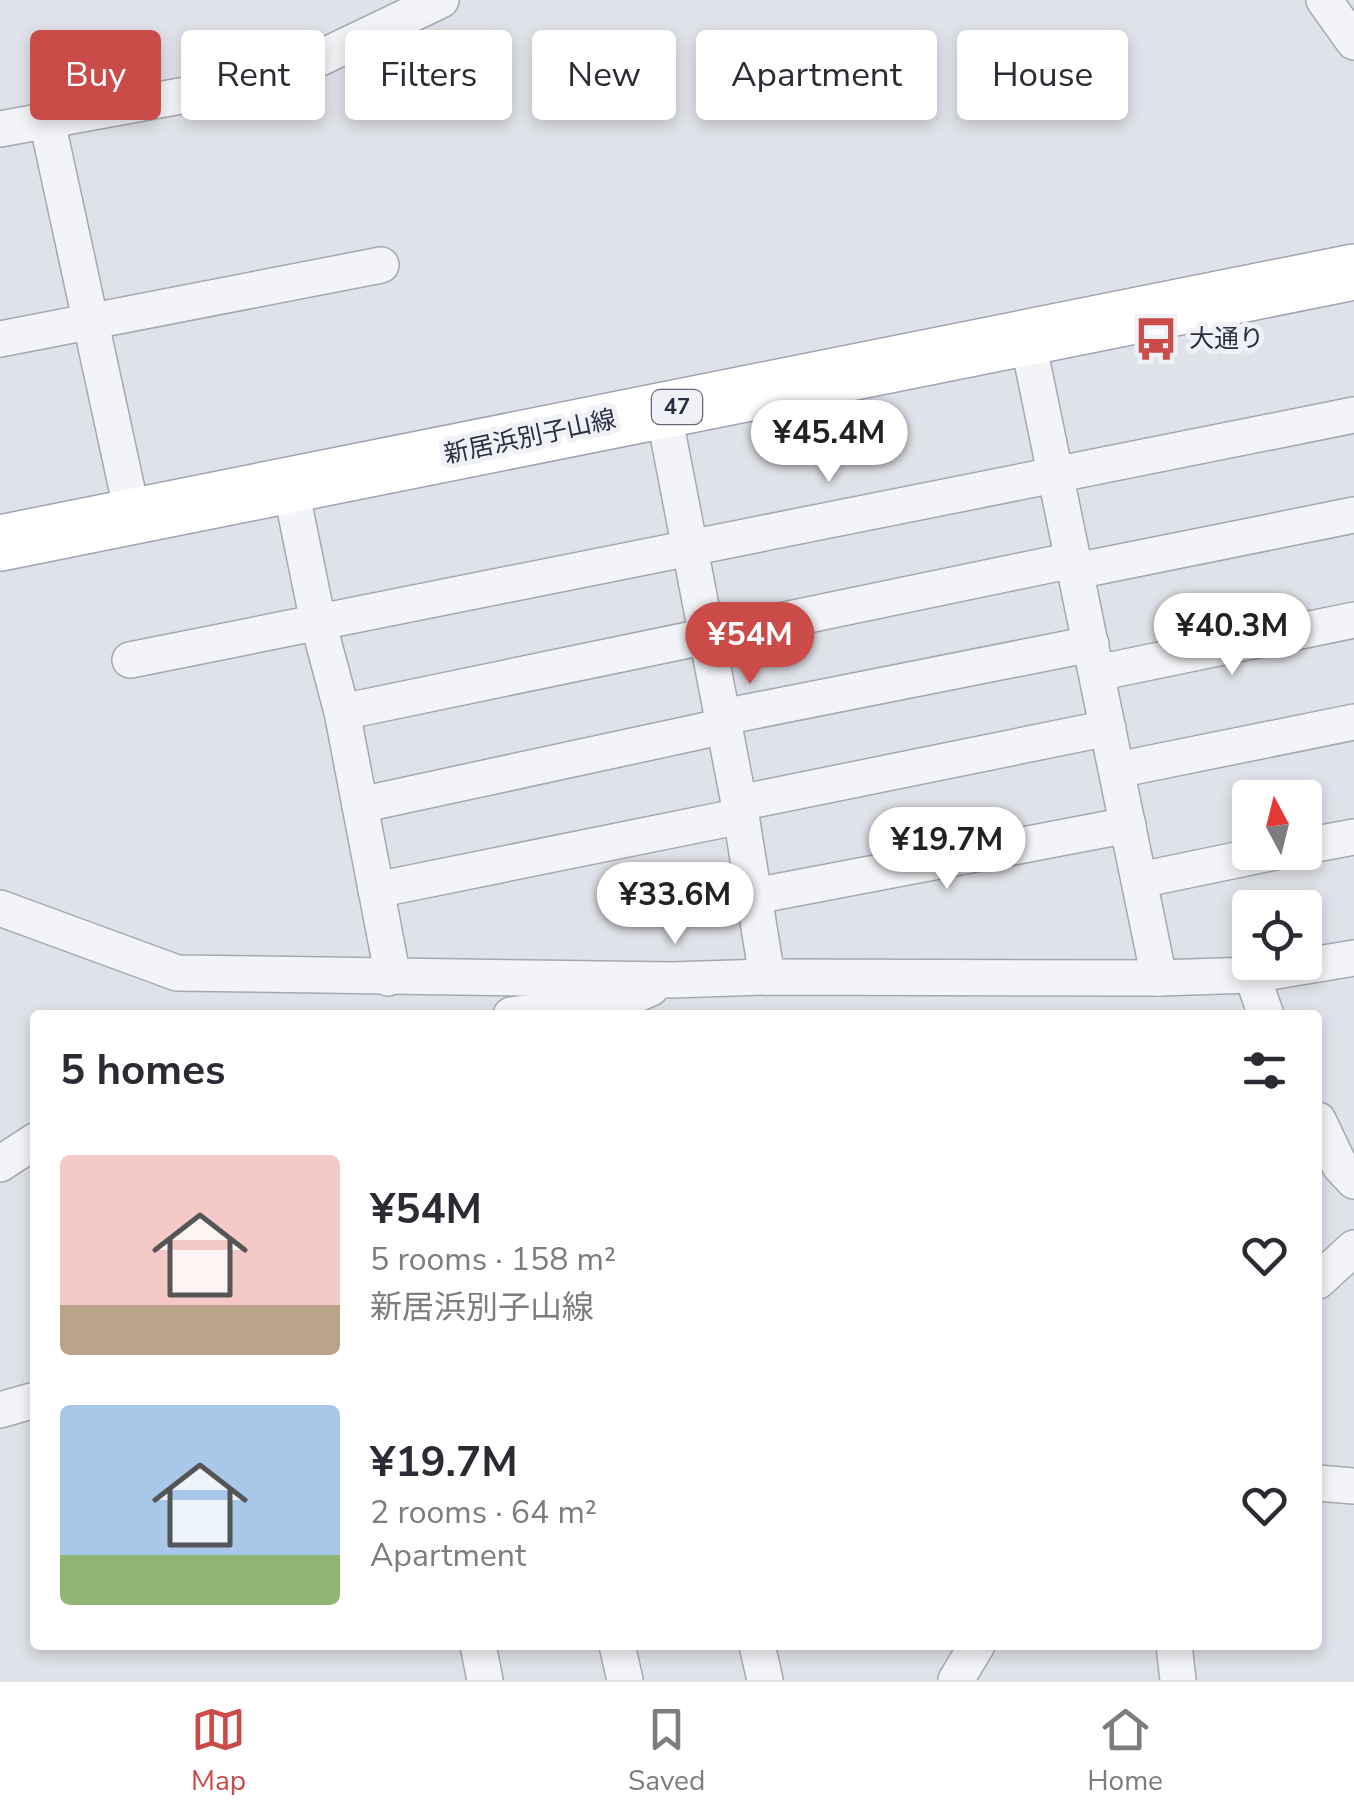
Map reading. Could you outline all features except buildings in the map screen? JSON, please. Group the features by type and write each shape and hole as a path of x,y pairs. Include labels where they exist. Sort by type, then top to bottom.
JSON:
{"main road":[{"name":"新居浜別子山線","path":"0,543 1354,272"}],"street":[{"path":"0,129 246,84 298,69 441,0"},
{"path":"1324,0 1354,42"},
{"path":"46,121 133,517"},
{"path":"0,338 381,265"},
{"path":"1027,337 1159,978"},
{"path":"664,409 724,721 767,977"},
{"path":"130,660 1354,415"},
{"path":"290,486 318,622 342,712 390,962 388,978"},
{"path":"342,712 708,636 1354,515"},
{"path":"360,805 724,721 1094,658 1354,620"},
{"path":"1117,770 1354,722"},
{"path":"376,890 1108,728"},
{"path":"754,896 1128,824"},
{"path":"1322,843 1354,836"},
{"path":"1140,880 1232,861"},
{"path":"0,908 177,973 672,980 1232,976"},
{"path":"1322,963 1354,958"},
{"path":"555,1010 617,1003 672,980"},
{"path":"1254,980 1264,1010"},
{"path":"1322,1130 1337,1169"},
{"path":"0,1164 30,1144"},
{"path":"1322,1277 1354,1248"},
{"path":"0,1410 30,1401"},
{"path":"1322,1483 1354,1486"},
{"path":"479,1650 485,1680"},
{"path":"618,1650 625,1680"},
{"path":"758,1650 765,1680"},
{"path":"956,1680 974,1650"},
{"path":"1175,1650 1178,1680"}],"place":[{"name":"大通り","path":"1156,339"}]}
